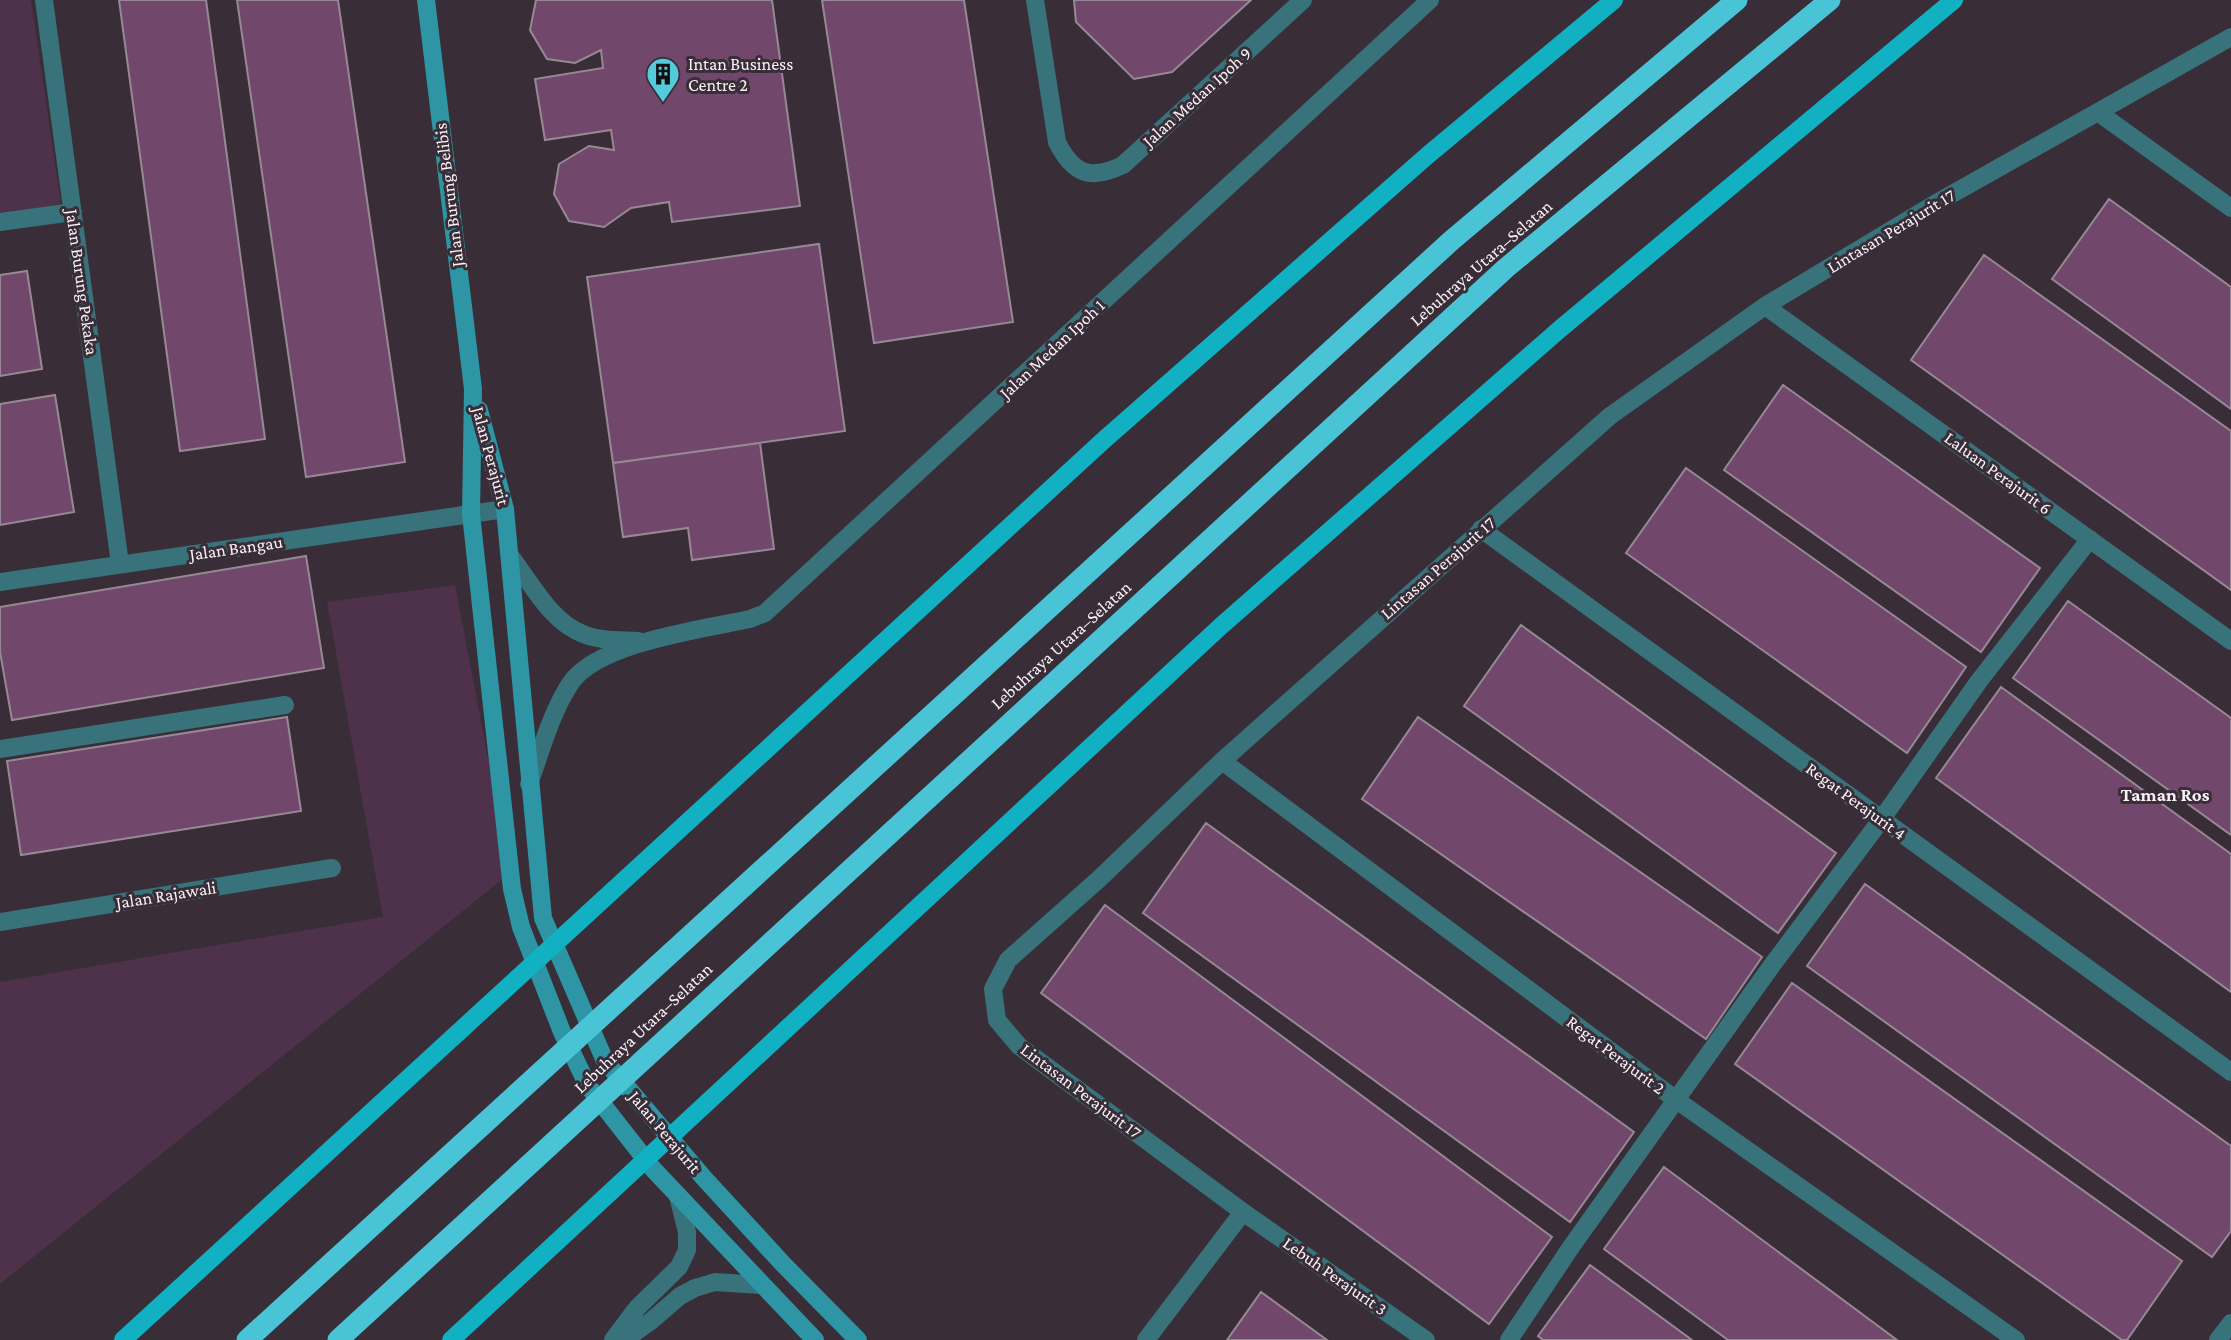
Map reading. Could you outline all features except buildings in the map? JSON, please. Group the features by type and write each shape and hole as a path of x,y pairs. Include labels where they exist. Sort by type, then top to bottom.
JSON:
{"highway":[{"name":"Lebuhraya Utara–Selatan","path":"247,1340 1452,240 1737,0"},
{"name":"Lebuhraya Utara–Selatan","path":"338,1340 1506,268 1830,0"}],"main road":[{"path":"124,1340 1116,430 1428,155 1614,0"},
{"path":"451,1340 1231,617 1560,329 1954,0"}],"street":[{"name":"Jalan Burung Pekaka","path":"44,0 120,564"},
{"name":"Jalan Burung Belibis","path":"426,0 473,389"},
{"name":"Jalan Medan Ipoh 9","path":"1035,0 1057,142 1066,161 1083,172 1104,174 1123,165 1303,0"},
{"name":"Jalan Medan Ipoh 1","path":"529,784 558,707 570,682 585,666 645,642 757,617 771,608 1430,0"},
{"name":"Lintasan Perajurit 17","path":"1243,1212 1019,1046 997,1020 993,989 1008,960 1100,879 1222,761 1610,416 1765,306 1938,202 2231,37"},
{"path":"2099,113 2231,208"},
{"path":"0,222 73,212"},
{"name":"Laluan Perajurit 6","path":"1765,306 2231,641"},
{"name":"Jalan Perajurit","path":"473,389 505,509 543,918 605,1061 703,1177 858,1340"},
{"name":"Jalan Perajurit","path":"473,389 471,514 512,889 521,926 562,1032 588,1086 653,1170 815,1340"},
{"name":"Jalan Bangau","path":"0,582 505,509"},
{"name":"Regat Perajurit 4","path":"1481,529 2231,1072"},
{"path":"1509,1340 1675,1099 1881,820 1979,681 2090,539"},
{"name":"Jalan Medan Ipoh 1","path":"511,557 565,625 582,634 601,639 645,642"},
{"path":"0,749 285,705"},
{"name":"Regat Perajurit 2","path":"1222,761 1675,1099 2016,1340"},
{"name":"Jalan Rajawali","path":"0,922 332,868"},
{"path":"613,1340 637,1308 679,1267 687,1250 687,1232 678,1196"},
{"path":"1146,1340 1243,1212"},
{"name":"Lebuh Perajurit 3","path":"1243,1212 1426,1340"},
{"path":"624,1340 695,1287 732,1281 761,1285"},
{"path":"2218,1340 2231,1323"}],"shaded area":[{"path":"0,0 31,0 61,204 0,215"},
{"path":"455,585 510,873 0,1284 0,982 383,917 327,602"}],"place":[{"name":"Intan Business Centre 2","path":"663,104"}],"district":[{"name":"Taman Ros","path":"2165,794"}]}
